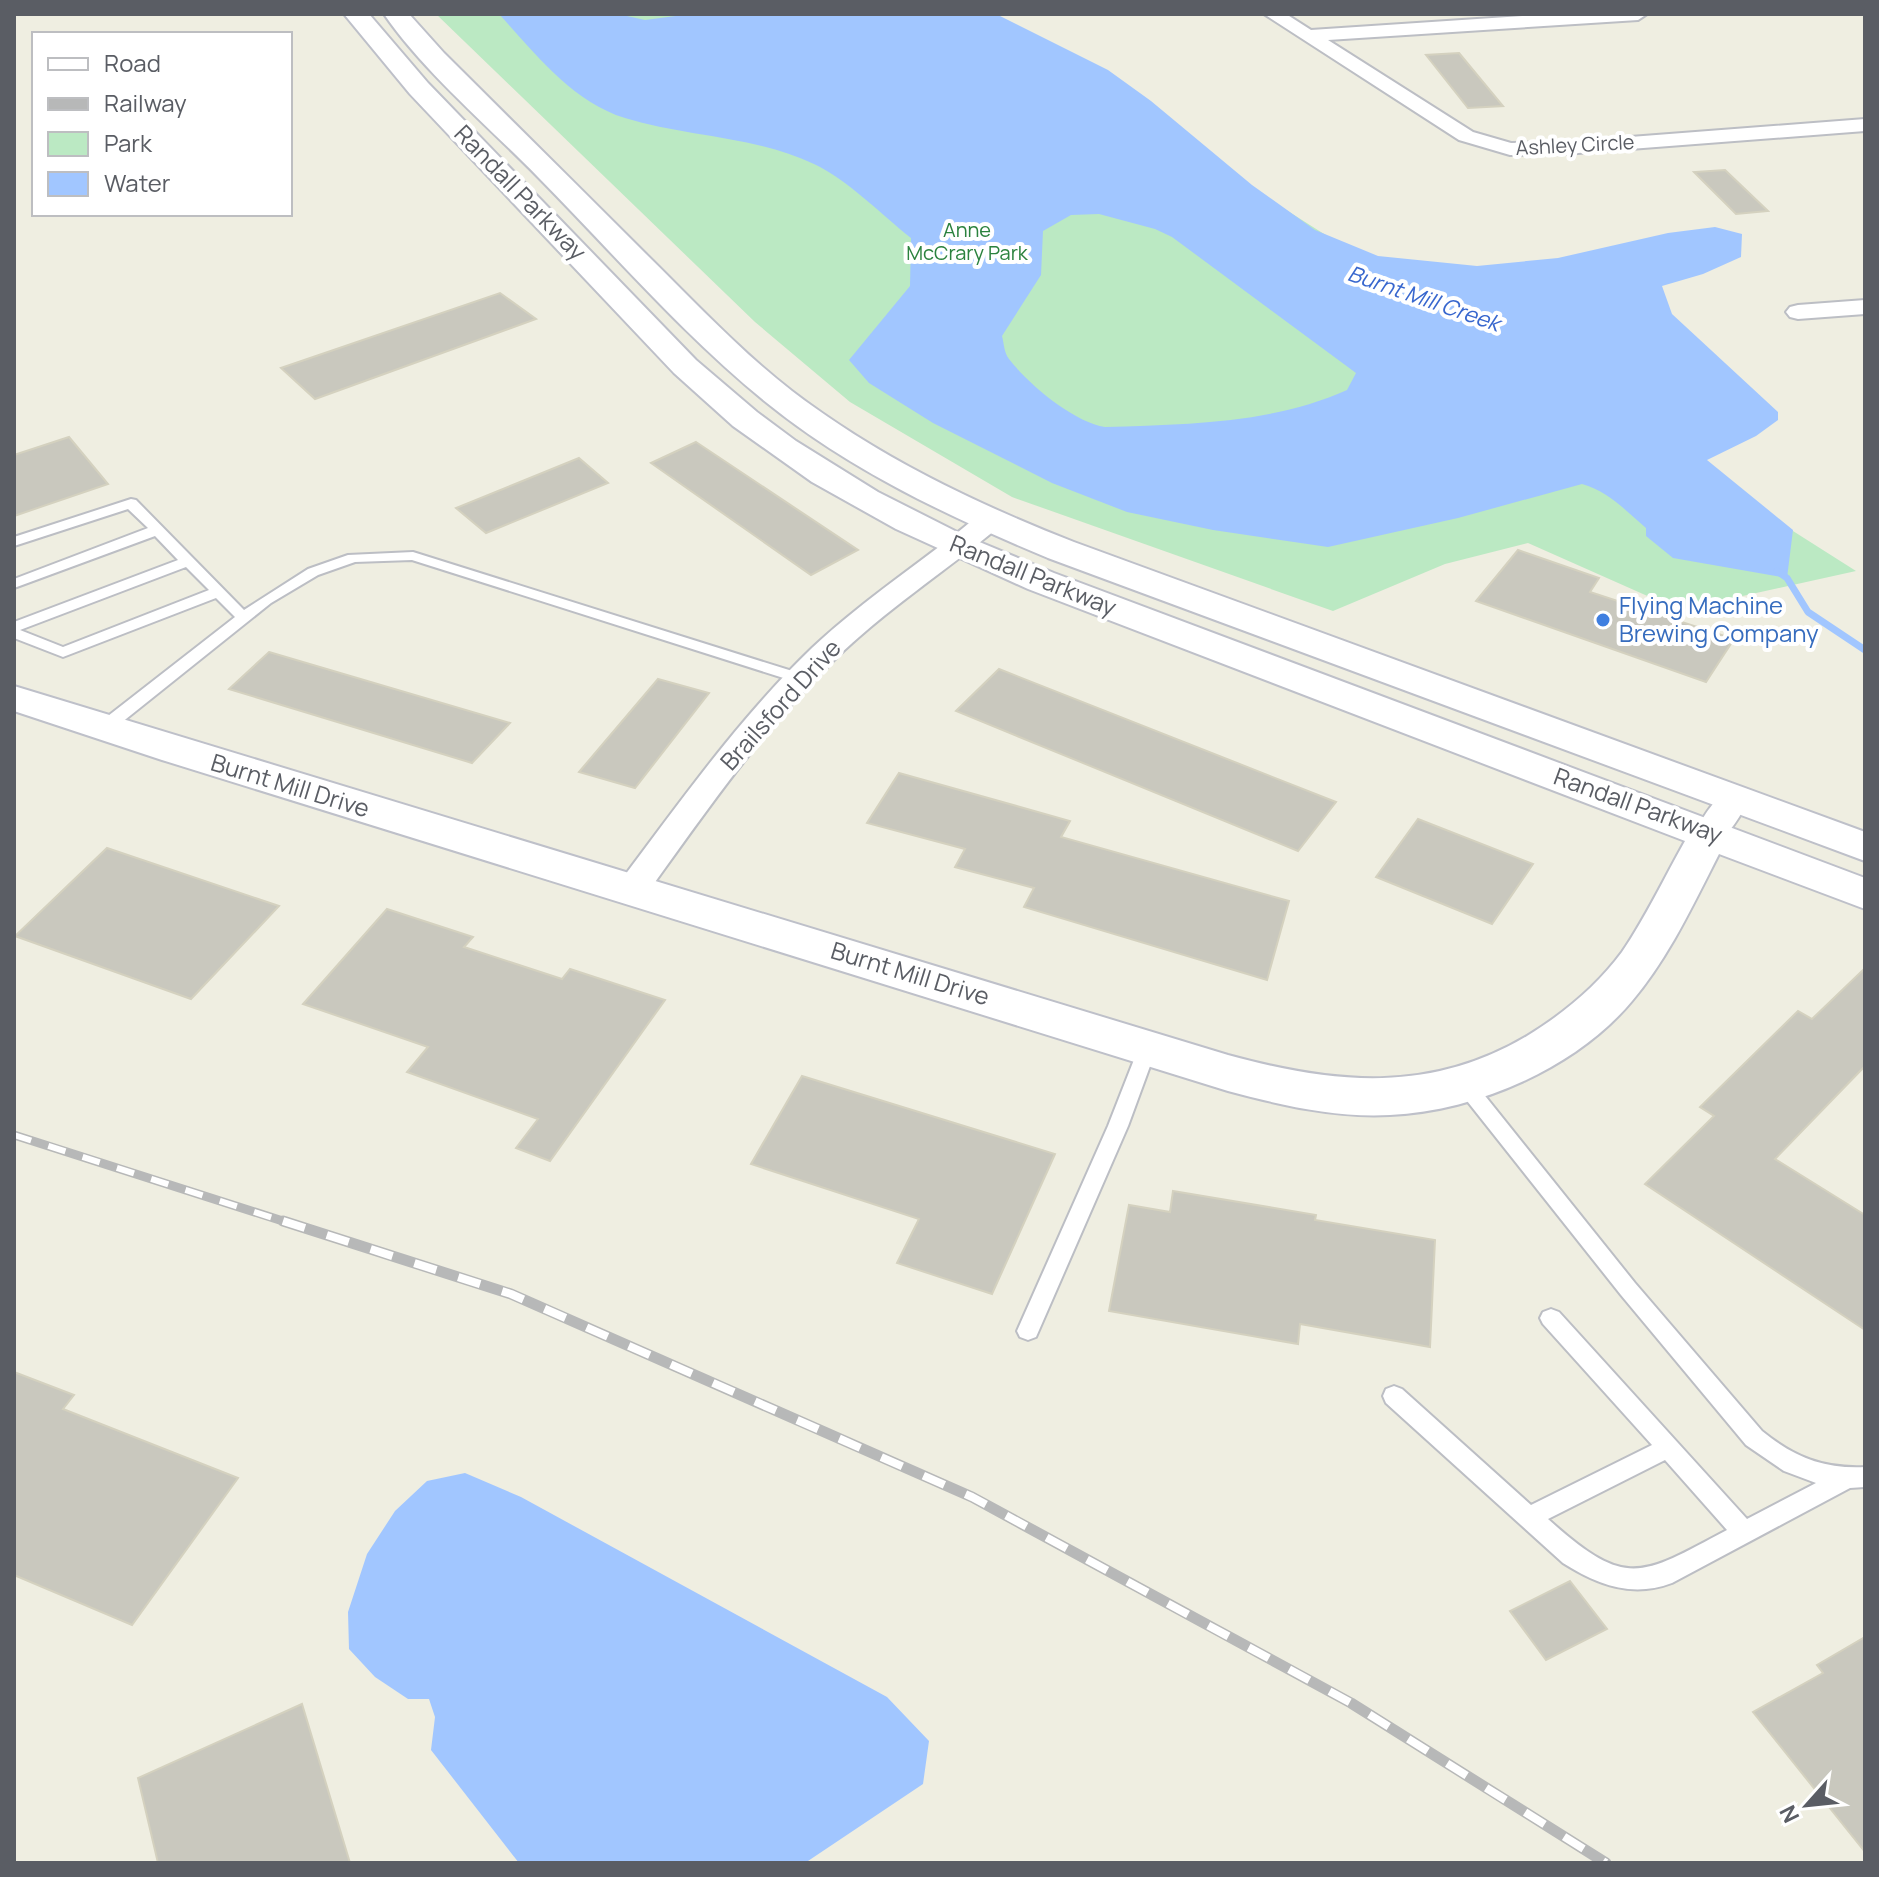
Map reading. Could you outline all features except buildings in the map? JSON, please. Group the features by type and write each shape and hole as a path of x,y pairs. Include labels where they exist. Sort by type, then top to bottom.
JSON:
{"main road":[{"name":"Randall Parkway","path":"356,14 416,84 707,387 763,432 829,477 910,523 958,547 1171,631 1722,816 1865,847"},
{"name":"Randall Parkway","path":"396,14 446,69 760,382 853,448 989,521 1185,597 1722,816 1865,894"},
{"name":"Burnt Mill Drive","path":"14,698 631,891 1243,1077 1307,1092 1392,1097 1428,1092 1463,1082 1544,1049 1594,1015 1636,965 1722,816"}],"street":[{"name":"Ashley Circle","path":"1273,14 1452,129 1492,146 1545,149 1865,125"},
{"path":"1307,36 1638,14"},
{"path":"1798,312 1865,307"},
{"name":"Brailsford Drive","path":"631,891 691,809 799,678 858,622 989,521"}],"lane":[{"path":"14,542 131,503 244,618"},
{"path":"14,584 157,530"},
{"path":"105,727 266,600 313,572 353,558 413,556 799,678"},
{"path":"14,630 188,561"},
{"path":"14,630 63,652 218,592"},
{"path":"1028,1331 1118,1126 1148,1047"},
{"path":"1463,1082 1619,1277 1754,1438 1773,1454 1800,1469 1822,1476 1855,1478"},
{"path":"1551,1318 1744,1532"},
{"path":"1394,1396 1571,1555 1599,1573 1624,1580 1646,1580 1664,1575 1855,1478"},
{"path":"1530,1517 1668,1448"}],"green space":[{"name":"Anne McCrary Park","path":"436,14 977,14 1856,571 1679,610 1528,543 1445,564 1333,611 1012,497 850,402 755,322"}],"water":[{"name":"Anne McCrary Park","path":"499,14 618,14 645,20 691,14 996,14 1108,70 1151,101 1252,185 1315,230 1378,256 1477,266 1558,258 1668,233 1715,227 1742,234 1741,257 1703,274 1662,286 1672,314 1778,412 1778,420 1756,436 1707,460 1793,530 1787,578 1673,558 1646,536 1646,528 1616,502 1582,484 1458,518 1328,547 1213,530 1127,512 1052,483 933,423 869,383 849,360 910,286 911,238 864,198 827,171 791,155 745,142 649,124 606,110 555,74","holes":["1099,214 1155,229 1172,237 1356,373 1347,390 1289,410 1259,416 1198,423 1105,427 1080,418 1040,391 1009,359 1002,336 1041,275 1043,231 1071,215"]},
{"path":"465,1473 521,1497 887,1697 929,1741 923,1784 805,1863 519,1863 431,1750 435,1717 429,1699 408,1699 375,1677 349,1649 348,1612 367,1554 395,1511 427,1481"}],"waterway":[{"name":"Burnt Mill Creek","path":"1777,571 1787,578 1808,612 1865,650"}],"railway":[{"path":"14,1135 289,1223"},
{"path":"283,1221 511,1294 972,1497 1351,1703 1606,1863"}],"place":[{"name":"Flying Machine Brewing Company","path":"1603,620"}]}
